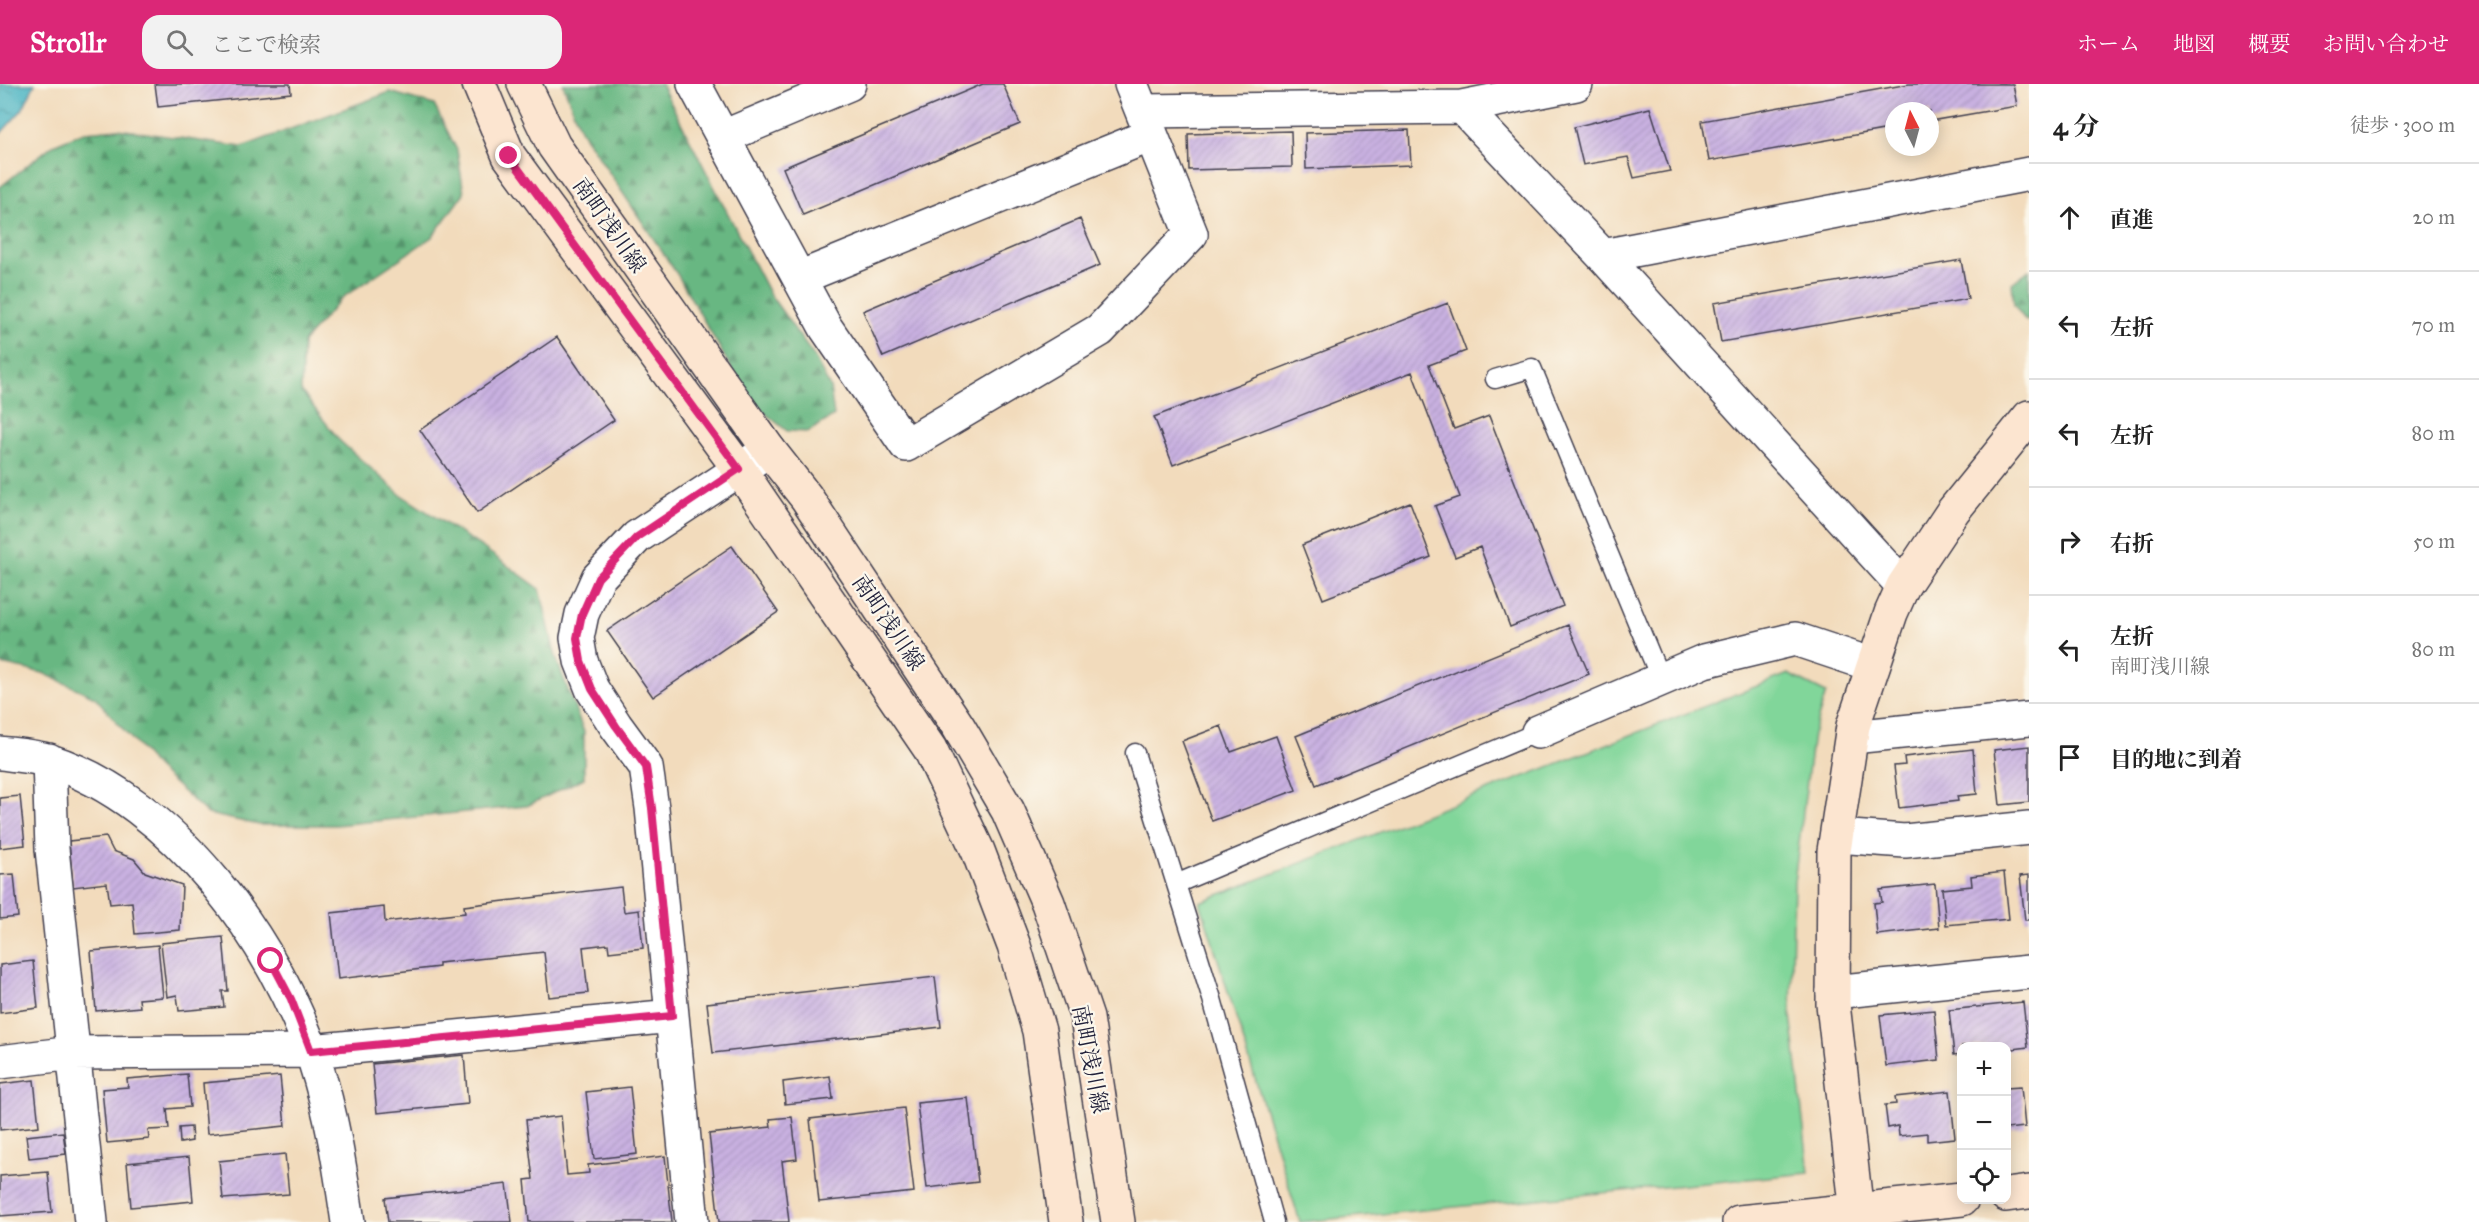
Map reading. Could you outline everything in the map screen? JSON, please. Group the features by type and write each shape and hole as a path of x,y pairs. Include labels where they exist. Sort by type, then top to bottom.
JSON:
{"street":[{"name":"南町浅川線","path":"479,84 509,156 739,469 930,749 978,850 1014,946 1039,1031 1066,1222"},
{"name":"南町浅川線","path":"524,84 554,146 769,450 806,497 958,726 1008,811 1048,903 1087,1018 1118,1222"},
{"path":"694,84 826,328 906,445 1100,330 1191,234 1141,110"},
{"path":"723,137 849,84"},
{"path":"799,278 1141,110 1462,107 1576,84"},
{"path":"1462,107 1603,256 1903,586"},
{"path":"1603,256 2029,174"},
{"path":"1857,1215 1833,992 1834,850 1852,737 1873,665 1903,586 1953,511 2029,417"},
{"path":"692,1222 652,808 646,767 592,689 581,661 577,638 582,614 598,578 637,537 769,450"},
{"path":"1538,732 1704,661 1795,639 1873,665"},
{"path":"1852,737 2029,719"},
{"path":"0,753 49,760 117,791 173,838 213,881 271,961 291,999 311,1051 332,1119 348,1222"},
{"path":"49,760 52,849 91,1222"},
{"path":"1837,836 1905,841 2029,828"},
{"path":"1833,992 2029,972"},
{"path":"0,1062 73,1053 311,1051 672,1016"},
{"path":"2011,1194 2029,1192"},
{"path":"1739,1222 1857,1215 1957,1200"}],"lane":[{"path":"1495,379 1532,368 1661,680"},
{"path":"1176,884 1538,732"},
{"path":"1135,753 1212,999 1274,1222"}],"green space":[{"path":"563,84 661,84 769,293 813,355 830,387 834,416 808,432 787,431 750,401 677,274 580,129"},
{"path":"390,92 434,105 457,150 464,193 432,237 342,298 303,342 301,391 340,441 401,495 482,547 540,589 556,658 584,732 584,778 527,806 336,825 259,825 208,814 157,768 95,697 43,673 0,664 0,187 53,145 84,132 118,129 242,147"},
{"path":"2029,270 2029,320 2026,321 2014,305 2012,283"},
{"path":"1788,674 1826,693 1813,734 1794,882 1791,1015 1809,1173 1300,1222 1200,902"}],"water":[{"path":"0,84 35,84 22,110 0,134"}],"building":[{"path":"155,84 290,84 291,93 158,107"},
{"path":"983,84 1003,84 1020,124 803,215 783,168"},
{"path":"1909,84 2013,84 2017,106 1939,119 1939,102 1885,102 1885,130 1709,161 1702,121"},
{"path":"1650,108 1670,171 1634,178 1628,157 1583,165 1574,127"},
{"path":"1409,130 1411,165 1306,169 1305,133"},
{"path":"1291,131 1292,167 1189,170 1188,134"},
{"path":"1080,219 1100,265 883,357 863,311"},
{"path":"1961,260 1968,299 1721,342 1714,303"},
{"path":"1448,303 1466,351 1429,365 1454,429 1489,416 1563,606 1510,627 1480,547 1455,557 1435,506 1460,497 1412,372 1173,465 1154,417"},
{"path":"557,337 614,420 477,513 420,430"},
{"path":"1410,502 1431,557 1323,599 1302,545"},
{"path":"732,546 778,612 653,697 607,631"},
{"path":"1568,625 1589,674 1316,785 1296,736"},
{"path":"1221,726 1231,752 1276,736 1296,790 1212,821 1182,741"},
{"path":"2029,746 2029,802 2000,805 1994,750"},
{"path":"1973,749 1977,794 1957,796 1958,801 1899,808 1894,766 1905,765 1904,757"},
{"path":"20,796 25,845 0,848 0,798"},
{"path":"106,837 113,851 134,859 145,872 182,885 180,930 135,934 132,902 110,904 107,883 73,887 69,841"},
{"path":"2004,872 2009,919 1946,925 1942,889 1972,886 1971,876"},
{"path":"14,874 18,917 0,919 0,875"},
{"path":"2029,875 2029,920 2025,920 2020,876"},
{"path":"1935,884 1939,928 1877,935 1874,903 1882,902 1880,890"},
{"path":"621,887 624,912 639,910 643,948 609,952 608,944 583,947 588,993 549,997 544,952 439,963 439,967 338,979 331,913 384,907 385,922 465,913 464,906"},
{"path":"223,937 228,991 222,991 224,1007 179,1011 177,995 167,997 161,943"},
{"path":"158,945 163,997 139,999 140,1007 96,1011 91,951"},
{"path":"33,961 38,1008 0,1013 0,965"},
{"path":"935,977 941,1027 713,1053 707,1003"},
{"path":"2023,1002 2028,1047 2011,1049 2011,1042 1957,1042 1957,1055 1954,1055 1949,1010"},
{"path":"1934,1010 1939,1060 1886,1066 1880,1015"},
{"path":"464,1055 468,1104 377,1113 372,1064"},
{"path":"187,1074 190,1107 167,1109 169,1129 148,1130 149,1139 107,1143 102,1089 128,1087 127,1079"},
{"path":"280,1076 285,1126 207,1134 203,1083"},
{"path":"830,1076 833,1099 785,1104 783,1082"},
{"path":"34,1080 39,1126 0,1130 0,1084"},
{"path":"630,1087 637,1154 594,1159 586,1092"},
{"path":"2021,1087 2025,1127 2011,1128 2011,1088"},
{"path":"1950,1091 1955,1138 1927,1141 1927,1133 1899,1136 1898,1126 1888,1128 1885,1105 1896,1104 1895,1097"},
{"path":"968,1098 978,1182 927,1188 917,1103"},
{"path":"904,1108 914,1192 819,1202 810,1119"},
{"path":"561,1116 567,1175 589,1173 588,1165 665,1156 672,1222 529,1222 525,1180 533,1179 526,1120"},
{"path":"792,1117 797,1159 782,1161 789,1222 719,1222 709,1134 771,1127 770,1119"},
{"path":"191,1127 192,1141 180,1143 179,1128"},
{"path":"63,1132 66,1154 29,1158 26,1136"},
{"path":"285,1154 289,1194 223,1199 219,1161"},
{"path":"189,1157 193,1201 131,1207 127,1163"},
{"path":"48,1172 52,1212 0,1216 0,1176"},
{"path":"507,1184 512,1222 388,1222 385,1198"}],"route":[{"path":"271,961 291,999 311,1051 672,1016 646,767 592,689 581,661 577,638 582,614 598,578 637,537 739,469 509,156"}]}
